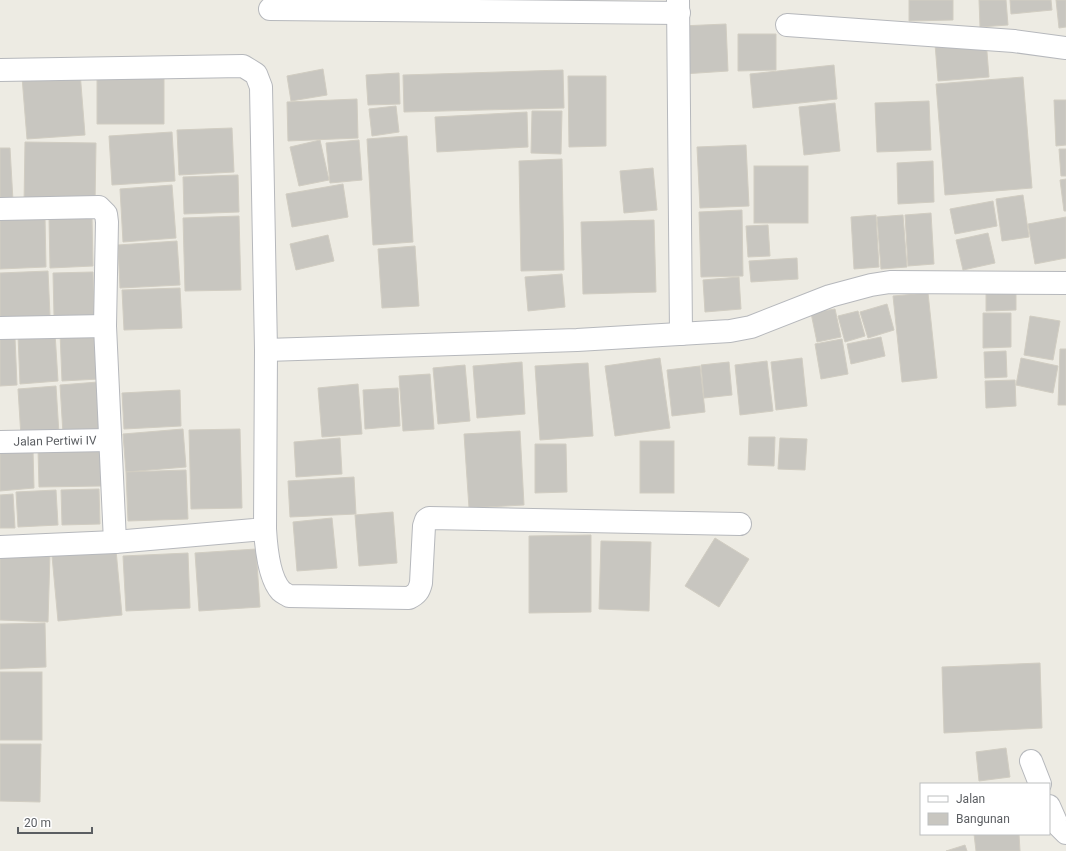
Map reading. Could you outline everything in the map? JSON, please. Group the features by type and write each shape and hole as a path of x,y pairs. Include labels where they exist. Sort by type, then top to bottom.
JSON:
{"street":[{"path":"270,9 450,5 678,7 681,334"},
{"path":"787,25 1014,41 1066,48"},
{"path":"0,70 243,66 256,74 261,87 266,350 265,529 267,553 276,583 281,592 289,596 409,598 419,591 421,583 424,526 428,518 740,524"},
{"path":"0,209 99,207 106,214 105,326 109,440 115,542"},
{"path":"266,350 577,340 730,331 751,327 830,296 870,285 890,282 1066,283"},
{"path":"0,328 105,326"},
{"name":"Jalan Pertiwi IV","path":"0,442 109,440"},
{"path":"0,548 115,542 265,529"},
{"path":"1031,761 1040,783"},
{"path":"1050,808 1057,824 1066,833"}],"building":[{"path":"909,0 953,0 953,20 909,21"},
{"path":"979,0 1006,0 1008,25 980,27"},
{"path":"1010,0 1051,0 1052,10 1011,14"},
{"path":"1056,0 1066,0 1066,27 1059,28"},
{"path":"726,24 728,71 683,74 681,26"},
{"path":"738,34 776,34 776,70 738,71"},
{"path":"986,40 989,77 938,81 935,44"},
{"path":"834,65 837,99 753,108 750,74"},
{"path":"323,69 327,95 291,101 287,76"},
{"path":"563,70 564,108 404,112 403,75"},
{"path":"164,71 164,124 97,124 97,72"},
{"path":"80,72 85,135 27,139 22,77"},
{"path":"399,73 400,104 368,105 366,75"},
{"path":"568,76 606,76 606,146 569,147"},
{"path":"1023,77 1032,188 945,195 936,84"},
{"path":"357,99 358,138 288,141 287,102"},
{"path":"1054,100 1066,100 1066,145 1056,146"},
{"path":"929,101 931,150 877,152 875,103"},
{"path":"835,103 840,151 804,155 799,107"},
{"path":"396,106 399,132 372,136 369,109"},
{"path":"532,111 562,111 561,154 531,153"},
{"path":"527,112 528,147 437,152 435,117"},
{"path":"232,128 234,172 179,175 177,130"},
{"path":"172,132 175,181 112,185 109,136"},
{"path":"407,136 413,242 373,245 367,139"},
{"path":"320,140 329,180 299,186 290,147"},
{"path":"359,140 362,180 330,183 326,143"},
{"path":"25,142 96,143 95,204 24,204"},
{"path":"746,145 749,206 700,208 697,147"},
{"path":"0,148 10,148 13,201 0,202"},
{"path":"1059,149 1066,149 1066,176 1061,176"},
{"path":"562,159 564,270 521,271 519,161"},
{"path":"933,161 934,202 898,204 897,163"},
{"path":"754,166 808,166 808,223 754,223"},
{"path":"653,168 657,210 624,213 620,171"},
{"path":"238,175 239,212 184,214 183,177"},
{"path":"1066,179 1066,211 1064,211 1060,180"},
{"path":"343,184 348,217 292,227 286,194"},
{"path":"172,185 176,238 123,242 120,189"},
{"path":"1023,195 1029,237 1002,241 996,199"},
{"path":"993,201 997,226 955,234 950,209"},
{"path":"742,210 743,276 701,277 699,212"},
{"path":"931,213 934,264 908,266 905,215"},
{"path":"876,215 879,267 854,269 851,217"},
{"path":"903,215 907,267 881,269 877,217"},
{"path":"239,216 241,290 185,291 183,218"},
{"path":"45,217 46,267 0,269 0,218"},
{"path":"92,217 93,266 50,268 49,218"},
{"path":"1066,217 1066,258 1035,264 1028,224"},
{"path":"654,220 656,292 583,294 581,222"},
{"path":"768,225 770,256 748,257 746,226"},
{"path":"988,233 995,263 963,270 956,240"},
{"path":"328,235 334,261 296,270 290,244"},
{"path":"177,241 180,285 120,288 118,245"},
{"path":"415,246 419,306 382,308 378,249"},
{"path":"797,258 798,279 751,282 749,261"},
{"path":"48,271 50,316 0,318 0,273"},
{"path":"93,272 94,316 54,316 53,273"},
{"path":"562,274 565,307 528,311 525,277"},
{"path":"739,277 741,309 705,312 703,280"},
{"path":"1016,285 1016,310 986,311 986,286"},
{"path":"180,288 182,328 124,330 122,290"},
{"path":"928,293 937,378 902,382 893,296"},
{"path":"887,304 894,330 868,338 860,312"},
{"path":"835,309 841,337 817,342 811,313"},
{"path":"858,311 865,336 845,342 838,316"},
{"path":"983,313 1011,313 1011,347 983,348"},
{"path":"1030,316 1060,321 1053,360 1024,355"},
{"path":"97,330 99,379 62,381 60,333"},
{"path":"55,333 58,381 20,384 18,335"},
{"path":"881,337 885,356 851,364 847,344"},
{"path":"15,338 17,385 0,386 0,339"},
{"path":"842,339 848,374 821,379 815,344"},
{"path":"1060,349 1066,349 1066,405 1058,405"},
{"path":"1006,351 1007,377 985,378 984,352"},
{"path":"660,358 670,428 615,436 605,366"},
{"path":"802,358 807,406 776,410 771,362"},
{"path":"1021,358 1058,366 1053,393 1016,385"},
{"path":"767,361 773,411 740,415 735,365"},
{"path":"522,362 525,414 477,418 473,366"},
{"path":"729,362 732,395 704,398 701,365"},
{"path":"588,363 593,436 540,440 535,366"},
{"path":"465,365 470,421 438,424 433,368"},
{"path":"700,366 705,412 672,416 667,370"},
{"path":"430,374 434,429 403,431 399,376"},
{"path":"1015,380 1016,406 986,408 985,381"},
{"path":"98,382 101,432 63,434 60,385"},
{"path":"358,384 362,434 322,437 318,388"},
{"path":"56,386 59,434 21,437 18,389"},
{"path":"398,388 400,426 365,429 363,390"},
{"path":"180,390 181,426 124,429 122,393"},
{"path":"183,429 186,467 126,472 123,434"},
{"path":"240,429 242,508 191,509 189,430"},
{"path":"520,431 524,505 469,508 464,434"},
{"path":"749,437 775,437 774,466 748,465"},
{"path":"340,438 342,474 296,477 294,442"},
{"path":"780,438 807,439 805,470 778,469"},
{"path":"640,441 674,441 674,493 640,493"},
{"path":"535,444 566,444 567,492 535,493"},
{"path":"101,448 101,486 39,487 38,449"},
{"path":"33,450 34,488 0,491 0,452"},
{"path":"186,470 188,519 128,521 126,472"},
{"path":"354,477 356,514 290,517 288,481"},
{"path":"99,489 100,524 62,525 61,490"},
{"path":"56,490 58,525 18,527 16,492"},
{"path":"13,494 15,528 0,528 0,495"},
{"path":"393,512 397,563 359,566 355,515"},
{"path":"332,518 337,568 297,571 293,522"},
{"path":"591,535 591,612 529,613 529,536"},
{"path":"715,538 749,559 719,607 685,586"},
{"path":"601,541 651,542 649,611 599,609"},
{"path":"256,549 260,607 199,611 195,553"},
{"path":"116,550 122,615 58,621 52,556"},
{"path":"0,551 50,553 48,622 0,620"},
{"path":"188,553 190,608 126,611 123,556"},
{"path":"45,623 46,667 0,669 0,624"},
{"path":"1040,663 1042,728 944,733 942,667"},
{"path":"0,672 42,672 42,740 0,740"},
{"path":"0,744 41,744 40,802 0,801"},
{"path":"1006,748 1010,777 979,781 976,752"},
{"path":"974,835 1019,835 1020,851 976,851"},
{"path":"965,845 967,851 946,851"}]}
